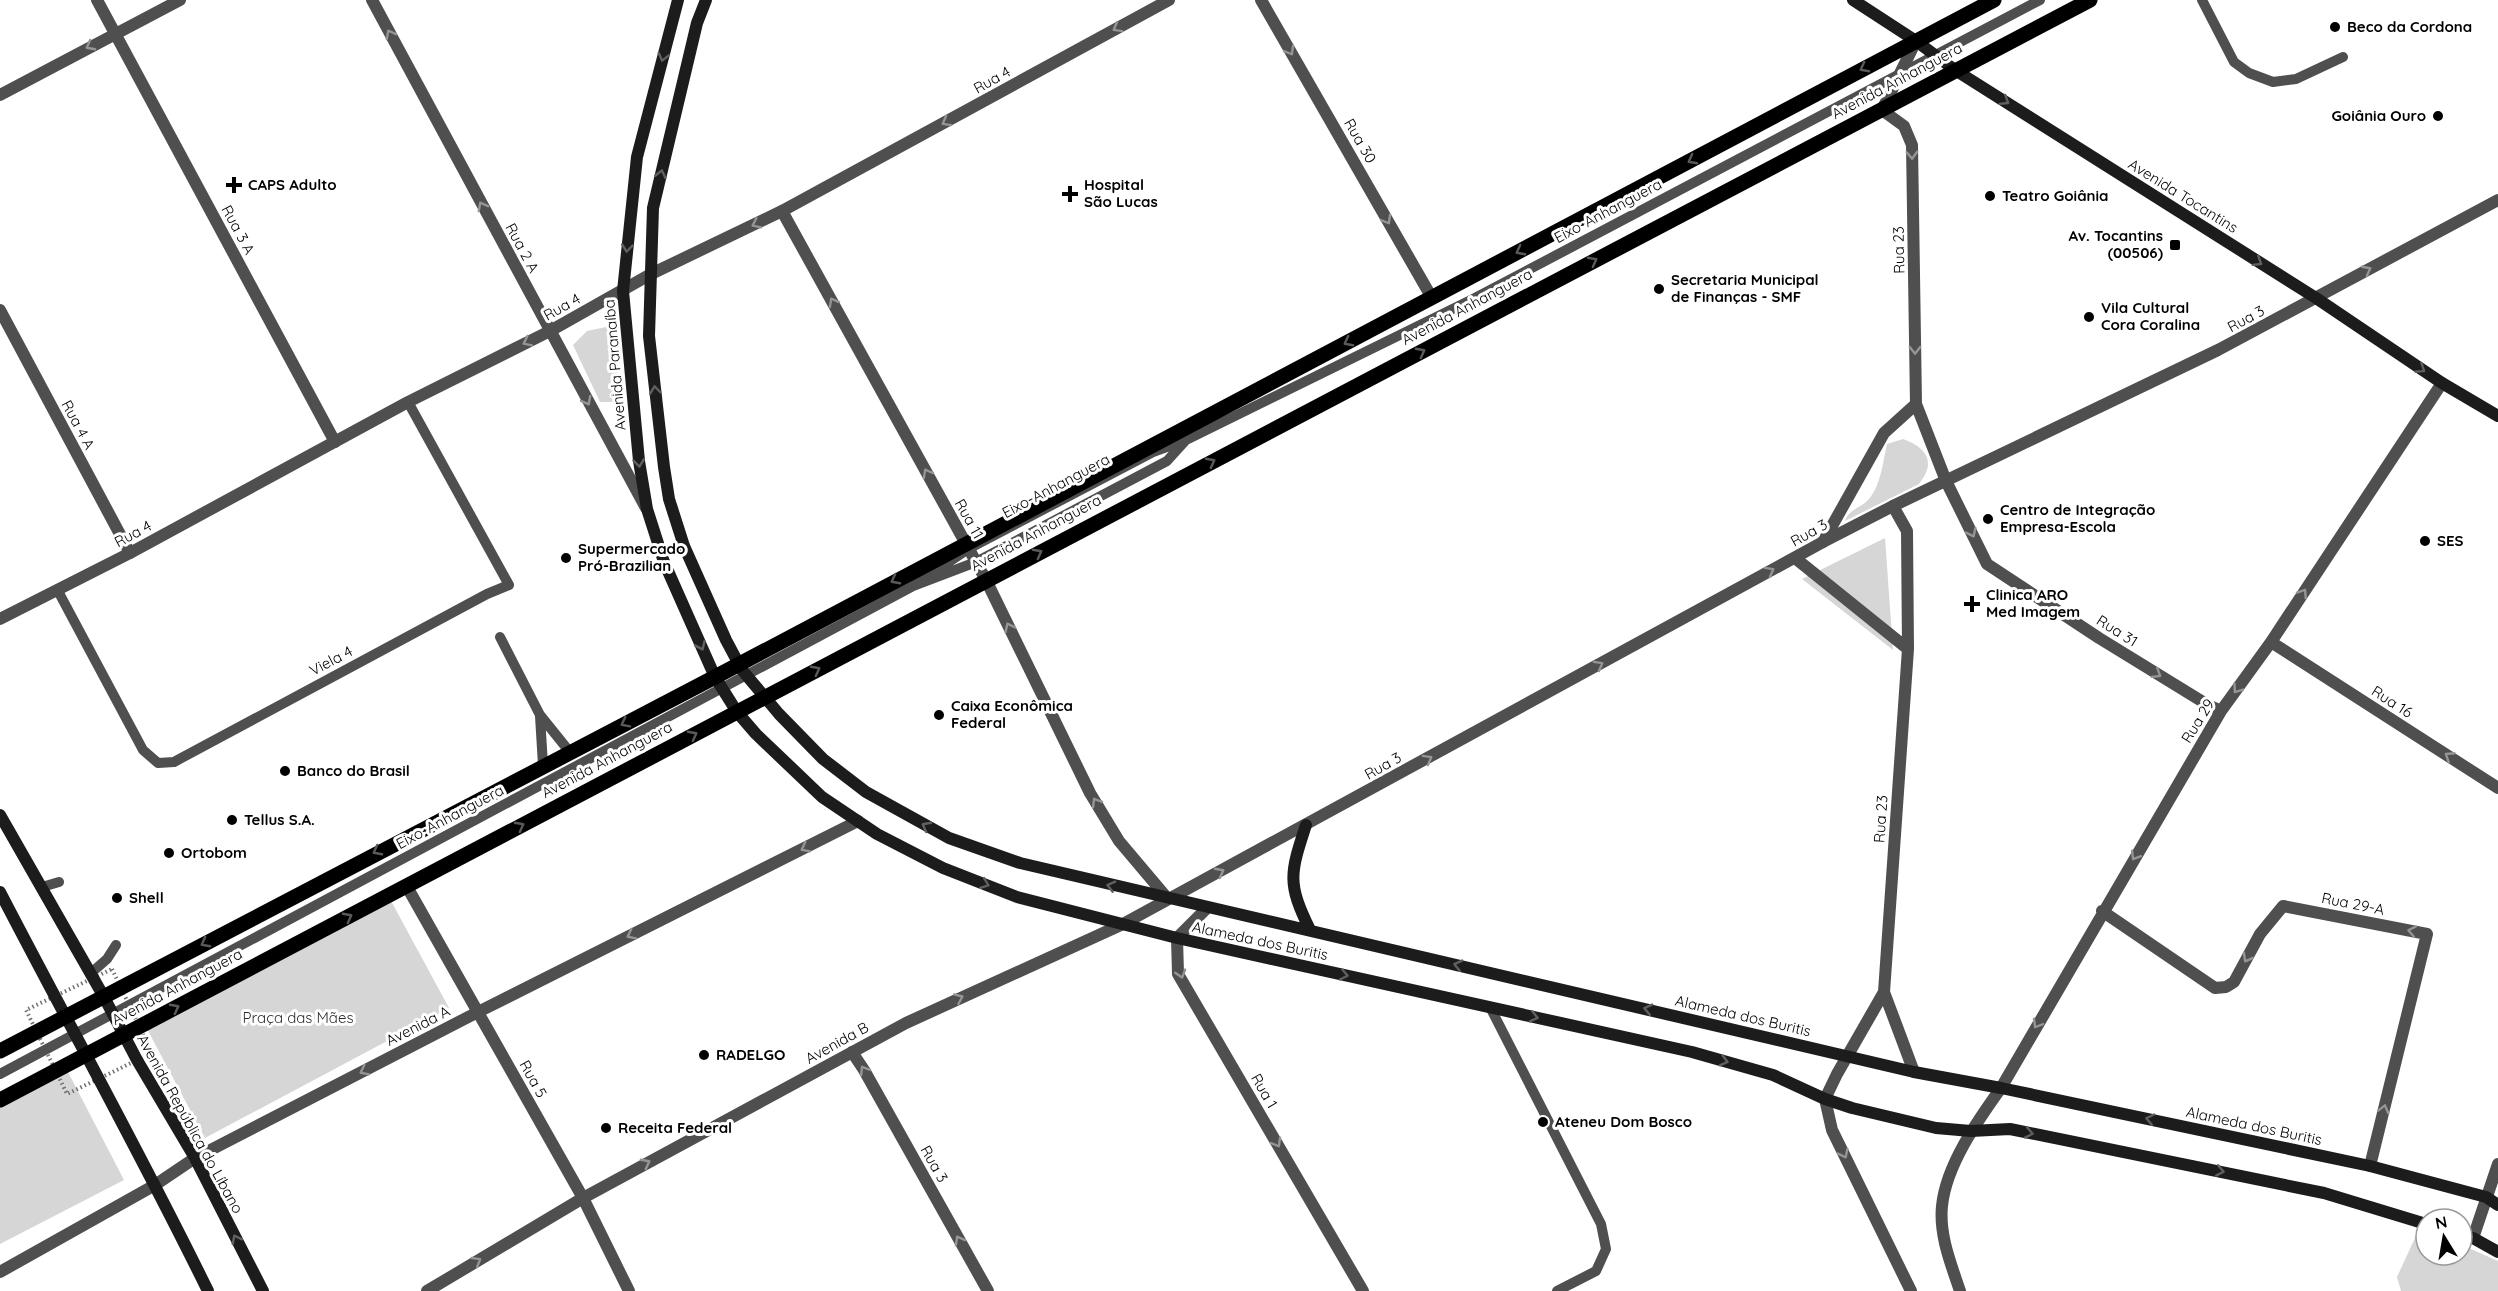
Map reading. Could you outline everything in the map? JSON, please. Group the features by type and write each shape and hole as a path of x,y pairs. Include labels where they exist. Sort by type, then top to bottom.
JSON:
{"main road":[{"path":"706,0 696,23 652,208 649,336 663,467 669,499 684,546 738,664 765,698"},
{"name":"Avenida Tocantins","path":"1853,0 1916,41 1955,70 2316,298 2442,383 2498,416"},
{"name":"Avenida Anhanguera","path":"0,1051 543,765 718,683 738,664 966,546 1994,0"},
{"name":"Avenida Anhanguera","path":"0,1100 2091,0"},
{"name":"Avenida Paranaíba","path":"677,1 638,157 623,291 639,461 647,509 664,562 718,683 737,712"},
{"name":"Alameda dos Buritis","path":"765,698 796,732 840,774 896,810 949,838 1020,863 1914,1072 2001,1088 2370,1166 2486,1197 2498,1205"},
{"name":"Alameda dos Buritis","path":"737,712 792,770 822,797 918,856 1007,893 1177,938 1757,1069 1826,1099 1936,1128 1971,1131 2010,1129 2324,1193 2414,1220"},
{"name":"Avenida República do Líbano","path":"0,815 91,973 123,1035 195,1158 263,1291"},
{"path":"1306,825 1293,866 1293,885 1300,909 1310,930"},
{"path":"0,892 4,904 156,1185 208,1291"},
{"path":"2474,1240 2498,1252"}],"street":[{"name":"Rua 3 A","path":"98,0 335,442"},
{"path":"0,95 180,0"},
{"name":"Rua 2 A","path":"372,0 647,509"},
{"name":"Rua 4","path":"0,619 130,553 408,402 550,331 651,274 782,211 1169,0"},
{"name":"Rua 30","path":"1261,0 1432,298"},
{"path":"1882,110 1916,41"},
{"name":"Rua 23","path":"1882,110 1904,126 1912,145 1916,404 1946,481"},
{"name":"Rua 3","path":"1145,912 1823,542 2218,350 2498,200"},
{"name":"Rua 11","path":"782,211 966,546 987,580 1090,793 1119,841 1168,899"},
{"name":"Rua 4 A","path":"0,310 130,553"},
{"name":"Rua 29","path":"2001,1088 2102,911 2221,711 2271,642 2442,383"},
{"path":"1823,542 1884,433 1916,404"},
{"name":"Rua 31","path":"1946,481 1987,564 2099,638 2221,711"},
{"name":"Rua 23","path":"1893,506 1907,531 1908,649 1884,992 1914,1072"},
{"path":"1795,558 1908,649"},
{"name":"Rua 16","path":"2271,642 2498,788"},
{"name":"Avenida A","path":"0,1272 156,1185 195,1158 478,1012 858,821"},
{"name":"Rua 5","path":"406,885 583,1198 629,1291"},
{"name":"Rua 29-A","path":"2102,911 2216,988 2226,987 2234,982 2260,934 2283,906 2427,934 2370,1166"},
{"path":"1177,938 1207,908"},
{"name":"Avenida B","path":"427,1291 583,1198 906,1023 1145,912"},
{"name":"Rua 1","path":"1177,938 1179,974 1363,1291"},
{"name":"Rua 23","path":"1848,1056 1884,992"},
{"name":"Rua 3","path":"852,1052 988,1291"},
{"path":"1848,1056 1826,1099 1832,1130 1911,1291"},
{"path":"1960,1291 1945,1246 1942,1206 1952,1174 1971,1131 2001,1088"},
{"path":"2474,1224 2498,1164"}],"lane":[{"name":"Eixo-Anhanguera","path":"913,586 966,546 1153,452 1186,440 1475,298 2040,0"},
{"path":"2202,0 2234,62 2249,73 2273,82 2296,79 2343,57"},
{"name":"Viela 4","path":"58,591 143,750 158,763 174,762 487,594 509,585 408,402"},
{"name":"Eixo-Anhanguera","path":"0,1074 114,1015 718,683 747,677 913,586 976,562 1167,461 1186,440"},
{"path":"500,637 540,715 569,752"},
{"path":"540,715 543,765"},
{"path":"42,887 59,882"},
{"path":"91,973 107,959 116,945"},
{"path":"1490,1007 1602,1224 1606,1249 1596,1271 1557,1291"}],"green space":[{"path":"606,327 613,336 620,395 616,402 600,402 573,345 587,331"},
{"path":"1903,439 1918,447 1927,457 1927,469 1919,484 1845,521 1849,514 1866,502 1873,493 1881,473 1887,444"},
{"path":"1885,538 1893,650 1802,579"},
{"name":"Praça das Mães","path":"390,899 449,1008 205,1138 147,1029"},
{"path":"68,1072 124,1180 0,1244 0,1107"},
{"path":"2414,1240 2414,1267 2474,1267 2474,1250 2498,1261 2498,1291 2401,1291 2397,1277"}],"place":[{"name":"Beco da Cordona","path":"2335,27"},
{"name":"Goiânia Ouro","path":"2438,116"},
{"name":"CAPS Adulto","path":"234,185"},
{"name":"Hospital São Lucas","path":"1070,194"},
{"name":"Teatro Goiânia","path":"1990,196"},
{"name":"Av. Tocantins (00506)","path":"2175,245"},
{"name":"Secretaria Municipal de Finanças - SMF","path":"1659,289"},
{"name":"Vila Cultural Cora Coralina","path":"2089,317"},
{"name":"Centro de Integração Empresa-Escola","path":"1988,519"},
{"name":"SES","path":"2425,541"},
{"name":"Supermercado Pró-Brazilian","path":"566,558"},
{"name":"Clinica ARO Med Imagem","path":"1972,604"},
{"name":"Caixa Econômica Federal","path":"939,715"},
{"name":"Banco do Brasil","path":"285,771"},
{"name":"Tellus S.A.","path":"232,820"},
{"name":"Ortobom","path":"169,853"},
{"name":"Shell","path":"117,898"},
{"name":"RADELGO","path":"704,1055"},
{"name":"Ateneu Dom Bosco","path":"1543,1122"},
{"name":"Receita Federal","path":"606,1128"}]}
